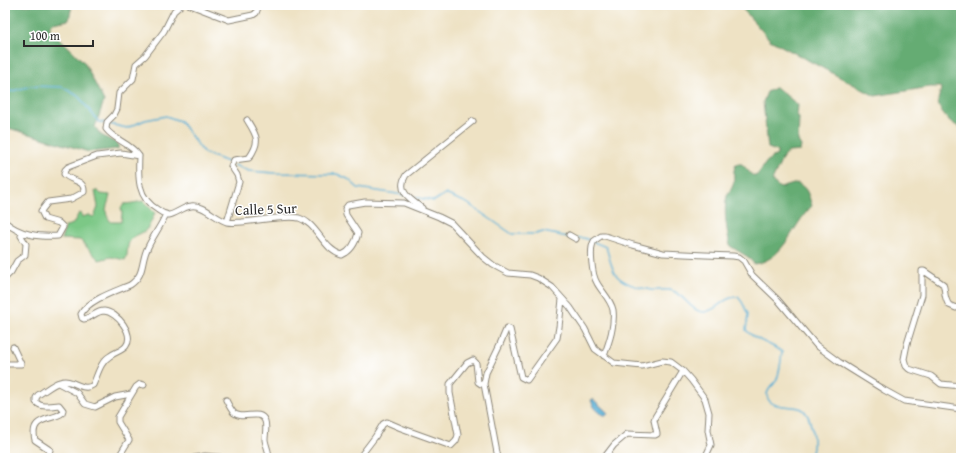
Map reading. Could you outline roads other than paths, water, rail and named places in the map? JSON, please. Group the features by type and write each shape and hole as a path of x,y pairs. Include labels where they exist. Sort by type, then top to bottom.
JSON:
{"street":[{"path":"41,458 48,456 50,450 35,440 36,427 43,420 59,415 63,410 59,405 39,405 36,403 36,398 61,381 70,381 83,388 93,385 104,360 126,346 128,338 127,333 123,324 115,316 103,311 84,319 82,318 81,314 85,308 93,302 135,282 141,273 145,253 166,214 154,208 145,199 141,191 138,181 139,156 135,150 110,134 106,129 107,124 117,109 119,93 132,81 136,64 145,56 164,32 174,11 181,5"},
{"path":"190,5 229,20 253,15 256,13 259,5"},
{"path":"227,222 239,182 231,165 234,160 249,158 257,140 256,135 247,120"},
{"path":"425,211 404,193 402,183 406,174 473,121"},
{"path":"5,222 22,233 44,237 58,236 62,227 59,223 45,219 41,211 48,202 71,199 84,192 82,183 67,177 64,174 68,167 97,156 121,153 139,156"},
{"name":"Calle 5 Sur","path":"166,214 170,215 191,206 196,206 227,222 298,218 306,221 326,244 337,254 342,255 346,253 356,241 358,233 346,215 345,209 348,205 365,202 404,203 451,223 483,257 493,265 508,273 538,278 552,287 585,329 595,349 604,356"},
{"path":"5,278 11,272 17,261 25,255 26,244 21,236 22,233"},
{"path":"569,235 576,239"},
{"path":"705,458 711,445 708,430 709,413 705,399 683,371 669,362 662,361 642,366 634,366 614,363 604,356 610,339 613,309 595,277 591,251 593,242 601,236 663,253 739,257 744,261 752,275 778,300 816,345 839,362 904,401 961,409"},
{"path":"961,306 956,308 949,305 944,293 943,284 922,271 922,295 904,359 906,366 909,369 931,376 941,384 961,386"},
{"path":"498,458 484,384 486,372 507,328 511,331 521,377 527,380 557,338 562,299"},
{"path":"5,364 21,364 13,347"},
{"path":"359,458 383,424 387,422 451,446 456,441 458,435 450,393 451,381 467,363 473,360 476,363 478,382 484,384"},
{"path":"604,458 614,445 627,434 657,434 654,420 655,417 683,371"},
{"path":"58,383 77,393 85,404 95,407 115,397 131,394"},
{"path":"118,458 129,440 118,422 118,417 136,387 140,384 144,385"},
{"path":"226,400 232,412 236,415 257,415 265,420 265,441 269,451 269,458"},
{"path":"194,458 205,456 228,458"}],"water":[{"path":"593,399 608,413 607,415 603,415 596,409 591,400"}],"waterway":[{"path":"5,93 31,86 62,87 78,96 99,122 105,123"},
{"path":"109,124 127,128 145,120 166,116 180,121 204,153 230,163"},
{"path":"234,165 249,171 337,174 348,179 358,188 404,195"},
{"path":"410,196 434,201 445,194 467,203 512,234 536,234 543,232 568,237"},
{"path":"578,238 584,238 606,247 615,273 624,281 647,289 673,291 700,312 710,311 725,301 733,297 738,297 743,303 748,314 746,330 754,337 782,352 777,379 767,393 768,400 776,405 798,408 805,412 812,430 812,453 821,458"}]}
